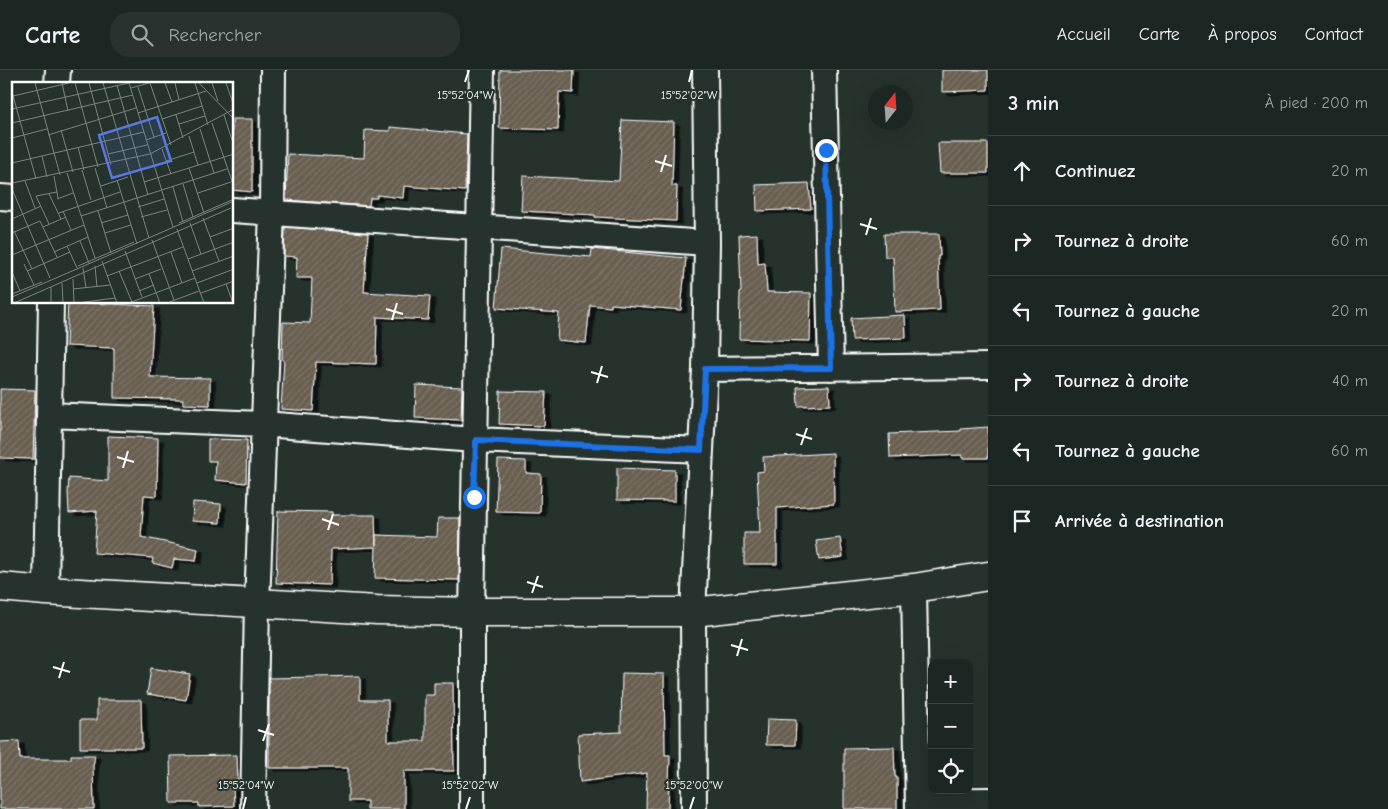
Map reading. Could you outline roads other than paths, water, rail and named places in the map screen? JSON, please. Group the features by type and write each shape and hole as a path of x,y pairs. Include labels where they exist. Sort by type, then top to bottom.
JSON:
{"street":[{"path":"252,809 263,424 272,212 273,70"},
{"path":"472,809 472,612 482,70"},
{"path":"694,809 693,612 705,369 707,243 705,70"},
{"path":"824,70 831,368"},
{"path":"234,210 707,243"},
{"path":"46,591 51,304"},
{"path":"705,369 988,366"},
{"path":"49,415 263,424 476,440 701,450"},
{"path":"0,587 377,610 693,612 914,588 988,576"},
{"path":"914,588 918,805 988,800"}]}
